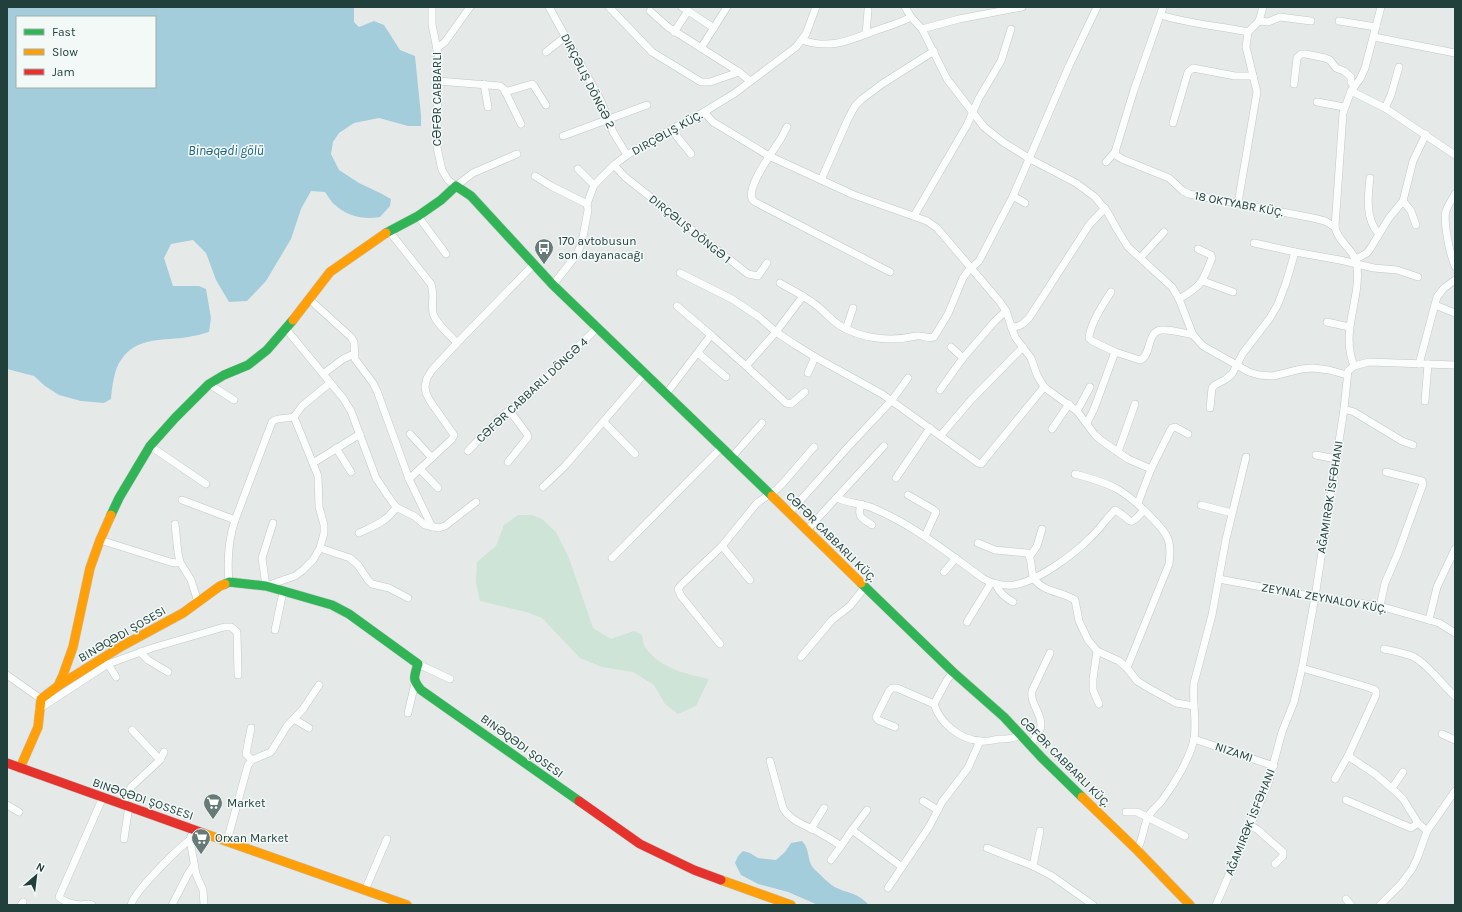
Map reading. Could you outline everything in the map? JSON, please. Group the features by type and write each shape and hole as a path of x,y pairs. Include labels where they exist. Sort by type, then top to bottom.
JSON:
{"street":[{"path":"432,7 432,24 438,48 437,147 442,170 448,180 471,196 553,285 953,672 998,712 1137,850 1190,905"},
{"path":"438,48 445,42 470,7"},
{"name":"DIRÇƏLIŞ DÖNGƏ 2","path":"550,7 601,102 618,141 627,155"},
{"path":"609,7 652,52 701,82 710,82 739,72"},
{"path":"701,48 727,7"},
{"name":"DIRÇƏLIŞ KÜÇ.","path":"553,285 577,254 582,242 588,210 587,204 594,185 614,165 627,155 735,93 796,47 802,40 809,27 816,7"},
{"path":"905,7 922,29 947,79 984,127 992,134 1030,158 1076,183 1095,197 1105,208 1128,247 1141,257 1172,287 1179,299 1193,335 1203,346 1249,372 1264,376 1273,376 1301,369 1313,368 1329,370 1347,375 1350,368 1354,366 1364,363 1379,362 1455,365"},
{"path":"922,29 959,19 1022,7"},
{"path":"780,283 803,296 846,329 863,335 876,337 904,339 921,336 934,338 948,314 963,278 982,256 1014,196 1097,7"},
{"path":"1106,162 1115,152 1134,90 1163,7"},
{"path":"1238,203 1257,92 1246,47 1248,32 1259,21 1263,7"},
{"path":"1354,366 1348,349 1349,327 1357,280 1356,262 1352,252 1336,233 1335,227 1341,127 1344,107 1352,89 1360,79 1365,68 1381,7"},
{"path":"674,32 685,9 714,28"},
{"path":"866,34 868,10"},
{"path":"650,11 674,32 739,72 750,81"},
{"path":"1160,15 1187,22 1221,26 1248,32"},
{"path":"802,40 813,44 842,43 897,24 912,17"},
{"path":"1259,21 1268,22 1280,17 1311,21"},
{"path":"1339,21 1376,27"},
{"path":"914,216 1001,61 1011,29"},
{"path":"546,52 565,37"},
{"path":"1374,37 1455,53"},
{"path":"821,180 855,106 882,84 934,51"},
{"path":"1294,84 1297,58 1301,54 1306,54 1330,60 1334,66 1344,71 1351,77 1352,89"},
{"path":"1385,108 1391,95 1399,67"},
{"path":"1173,123 1190,69 1193,68 1235,76 1253,76"},
{"path":"438,81 500,86 505,92 521,124"},
{"path":"484,84 488,107"},
{"path":"505,92 532,84 546,105"},
{"path":"1352,89 1426,134 1455,155"},
{"path":"1317,102 1344,107"},
{"path":"563,136 647,105"},
{"path":"704,112 713,122 769,156 854,195 927,221 937,228 1000,302 1006,311 1015,337 1024,347 1034,364 1040,382 1044,387 1076,411 1095,435 1118,452 1151,469"},
{"path":"787,127 779,143 762,167 751,192 752,199 755,202 890,272"},
{"path":"671,130 691,154"},
{"path":"1356,262 1367,253 1378,233 1394,210 1403,201 1413,161 1426,134"},
{"name":"18 OKTYABR KÜÇ.","path":"1115,152 1117,156 1122,159 1169,178 1183,191 1189,194 1313,218 1325,221 1335,227"},
{"path":"58,686 73,647 90,568 100,540 118,498 150,446 209,384 254,361 272,346 330,272 389,231 418,216 473,173 517,154"},
{"name":"DIRÇƏLIŞ DÖNGƏ 1","path":"614,165 631,182 748,274 758,276 767,263"},
{"path":"578,169 594,185"},
{"path":"535,176 551,186 587,204"},
{"path":"1370,178 1368,206 1372,224 1378,233"},
{"path":"1455,194 1446,210 1445,217 1449,248 1455,266"},
{"path":"1014,196 1025,203"},
{"path":"1403,201 1411,211 1416,224"},
{"path":"1011,327 1023,325 1029,318 1089,225 1105,208"},
{"path":"418,216 446,254"},
{"path":"389,231 431,284 434,292 433,314 457,343"},
{"path":"1141,257 1164,232"},
{"path":"1254,243 1295,252 1356,262 1381,270 1397,270 1418,277"},
{"path":"1179,299 1195,290 1202,281 1212,258 1211,255 1198,249"},
{"path":"1210,408 1212,388 1215,384 1226,379 1232,374 1243,353 1270,318 1278,304 1295,252"},
{"path":"409,479 452,439 454,435 426,393 424,386 427,378 432,370 457,343 534,264"},
{"path":"680,273 732,299 759,317 776,332 815,357 871,386 941,435 975,462 981,464 1044,387"},
{"path":"1419,364 1437,297 1439,293 1455,280"},
{"path":"1202,281 1233,292"},
{"path":"1111,292 1096,318 1089,338 1092,341 1115,352 1140,360 1145,356 1153,334 1157,331 1163,330 1193,335"},
{"path":"746,366 776,332 803,296"},
{"path":"309,300 351,337 354,342 354,354 357,363 378,391 409,479 432,527"},
{"path":"1435,305 1455,313"},
{"path":"677,306 786,403 791,404 805,392"},
{"path":"846,329 853,308"},
{"path":"940,390 963,358 995,321 1006,311"},
{"path":"1327,322 1349,327"},
{"path":"468,451 498,420 528,396 597,328"},
{"path":"286,329 351,411 376,478 396,507 414,516 425,525 439,528 445,526 476,502"},
{"path":"666,394 711,335"},
{"path":"951,347 963,358"},
{"path":"941,435 972,400 1024,347"},
{"path":"698,352 726,377"},
{"path":"1087,423 1094,409 1115,352"},
{"path":"323,374 343,359 354,354"},
{"path":"808,373 815,357"},
{"path":"1425,401 1428,364"},
{"path":"543,487 565,466 645,373"},
{"name":"AĞAMIRƏK İSFƏHANI","path":"1216,905 1268,784 1274,766 1278,743 1294,702 1315,597 1344,409 1347,375"},
{"path":"789,513 892,400 908,378"},
{"path":"209,384 234,400"},
{"path":"330,384 302,406 294,417 288,419 276,419 272,422 230,537 227,566 229,582 266,586 332,605 341,609 418,664 450,679"},
{"path":"1076,411 1090,387"},
{"path":"1052,429 1068,404"},
{"path":"1118,452 1136,404"},
{"path":"1344,409 1354,412 1402,441 1413,445"},
{"path":"508,462 528,436 510,411"},
{"path":"266,586 295,576 304,570 313,560 320,548 324,534 324,525 319,507 318,476 294,417"},
{"path":"604,422 635,454"},
{"path":"732,457 762,423"},
{"path":"896,478 930,428"},
{"path":"1138,503 1151,469 1172,428 1188,434"},
{"path":"313,463 360,434"},
{"path":"410,434 432,458"},
{"path":"150,446 206,484"},
{"path":"807,530 884,446"},
{"path":"612,558 722,447"},
{"path":"720,644 681,596 678,589 722,546 757,503 783,483 814,447"},
{"path":"336,448 351,472"},
{"path":"1316,455 1336,459"},
{"path":"1137,850 1140,845 1148,817 1168,792 1178,775 1190,751 1194,738 1194,683 1212,615 1226,539 1246,457"},
{"path":"420,469 438,488"},
{"path":"1380,606 1386,583 1423,484 1422,481 1417,479 1386,472"},
{"path":"1075,474 1106,482 1124,491 1157,522 1168,538 1170,548 1169,564 1127,668"},
{"path":"908,495 936,512 925,536"},
{"path":"837,498 847,502 861,504 882,512 925,536 984,580 994,583 1015,584 1033,578 1066,558 1098,530 1115,510 1132,522 1144,510"},
{"path":"182,500 235,520"},
{"path":"861,504 859,513 860,516 872,525"},
{"path":"1201,505 1232,512"},
{"path":"359,533 388,518 396,507"},
{"path":"266,586 262,558 273,523"},
{"path":"176,524 180,562 186,571 198,602"},
{"path":"1042,530 1037,546 1030,556 1033,578 1036,582 1074,600 1079,621 1088,640 1097,651 1119,661 1137,680 1152,690 1176,703 1194,706"},
{"path":"100,540 170,562 180,562"},
{"path":"978,543 995,550 1027,553 1030,556"},
{"path":"722,546 750,580"},
{"path":"320,548 350,558 358,565 372,584 389,588 408,598"},
{"path":"1428,620 1437,587 1455,549"},
{"path":"944,572 956,558"},
{"name":"ZEYNAL ZEYNALOV KÜÇ.","path":"1219,579 1315,597 1380,606 1439,623 1455,633"},
{"name":"BINƏQƏDI ŞOSESI","path":"41,699 58,686 122,646 166,623 220,586 229,582"},
{"path":"994,583 1002,594 1013,602"},
{"path":"967,622 994,583"},
{"path":"801,657 832,620 850,606 865,587"},
{"path":"275,630 283,592"},
{"name":"BINƏQƏDI ŞOSESI","path":"39,709 108,664 140,652 224,627 231,627 237,632 238,676"},
{"path":"1384,649 1415,658 1427,667 1455,696"},
{"path":"1097,651 1093,690 1099,704"},
{"name":"BINƏQƏDI ŞOSESI","path":"140,652 148,660 168,672"},
{"path":"1030,745 1039,732 1042,722 1031,696 1032,691 1050,653"},
{"name":"BINƏQƏDI ŞOSESI","path":"108,664 116,677"},
{"path":"408,713 416,683 414,678 418,664"},
{"path":"1302,668 1364,686 1376,691 1376,695 1335,779"},
{"path":"953,672 934,704 937,713 949,727 968,738 980,741 1013,738 1020,734"},
{"path":"7,675 41,699 38,705 40,721 20,768"},
{"name":"BINƏQƏDI ŞOSESI","path":"416,683 427,695 465,720 640,844 694,870 791,905"},
{"path":"227,841 248,765 252,760 271,752 287,726 303,709 319,685"},
{"path":"895,727 878,720 876,717 888,691 892,688 897,688 934,704"},
{"path":"294,719 309,728"},
{"path":"251,728 246,754 252,760"},
{"path":"132,730 160,760"},
{"path":"1442,734 1455,740"},
{"name":"NIZAMI","path":"1194,738 1274,766"},
{"path":"888,888 929,827 938,810 968,768 980,741"},
{"path":"124,839 126,805 131,787 160,760 164,752"},
{"path":"1348,754 1392,788 1403,799 1418,823 1427,831"},
{"path":"770,761 783,808 787,814 796,822 842,846"},
{"name":"BINƏQƏDI ŞOSSESI","path":"7,763 407,905"},
{"path":"1392,788 1403,772"},
{"path":"1380,905 1401,884 1412,869 1427,831 1455,791"},
{"path":"92,905 70,904 59,897 103,797"},
{"path":"1346,800 1411,828 1418,823"},
{"path":"923,801 938,810"},
{"path":"7,805 20,812"},
{"path":"811,829 824,808"},
{"path":"832,860 867,810"},
{"path":"1126,812 1137,812 1185,836"},
{"path":"1250,825 1283,852 1283,856 1275,864"},
{"path":"193,829 190,840 194,865 203,890 204,905"},
{"path":"852,830 902,867"},
{"path":"1033,866 1040,831"},
{"path":"365,890 387,839"},
{"path":"131,905 137,893 179,848 190,840"},
{"path":"987,848 1033,866 1052,876 1093,905"},
{"path":"172,905 194,865"},
{"path":"1346,899 1351,905"}],"green space":[{"path":"518,515 532,515 542,519 556,532 569,558 593,628 611,639 634,631 642,635 645,647 665,665 691,675 709,679 696,706 678,714 665,704 654,685 633,672 602,667 580,658 542,618 526,612 480,601 476,582 477,562 496,546 504,525"}],"water":[{"name":"Binəqədi gölü","path":"7,7 354,7 354,22 359,27 374,21 384,25 400,50 415,56 421,126 408,126 379,118 354,123 339,133 333,142 331,154 339,170 359,183 391,199 390,206 380,217 368,218 350,214 334,204 325,192 311,191 301,209 291,239 266,281 247,301 229,302 216,280 206,253 193,240 171,244 164,258 173,286 199,286 206,289 211,318 209,332 196,336 143,343 127,352 117,368 111,399 104,403 81,401 59,395 45,386 34,376 7,369"},
{"path":"802,841 807,848 810,862 814,869 833,886 860,897 869,905 818,905 788,892 758,884 741,875 735,863 738,856 743,851 758,858 776,860 785,852 791,843"}],"traffic: fast":[{"path":"386,233 418,216 441,200 456,186 471,196 553,285 772,496"},
{"path":"111,515 119,498 150,446 175,418 209,384 224,375 248,365 267,350 293,320"},
{"path":"225,584 229,582 266,586 332,605 349,614 418,664 415,680 421,690 579,801"},
{"path":"861,583 953,672 1004,717 1042,758 1082,797"}],"traffic: slow":[{"path":"293,320 330,272 386,233"},
{"path":"772,496 861,583"},
{"path":"20,768 38,727 41,699 58,686 63,675 73,647 90,568 111,515"},
{"path":"58,686 122,646 183,613 225,584"},
{"path":"1082,797 1137,850 1190,905"},
{"path":"203,833 407,905"},
{"path":"721,880 791,905"}],"traffic: jam":[{"path":"7,763 203,833"},
{"path":"579,801 640,844 694,870 721,880"}],"place":[{"name":"170 avtobusun son dayanacağı","path":"544,265"},
{"name":"Market","path":"213,820"},
{"name":"Orxan Market","path":"201,855"}]}
